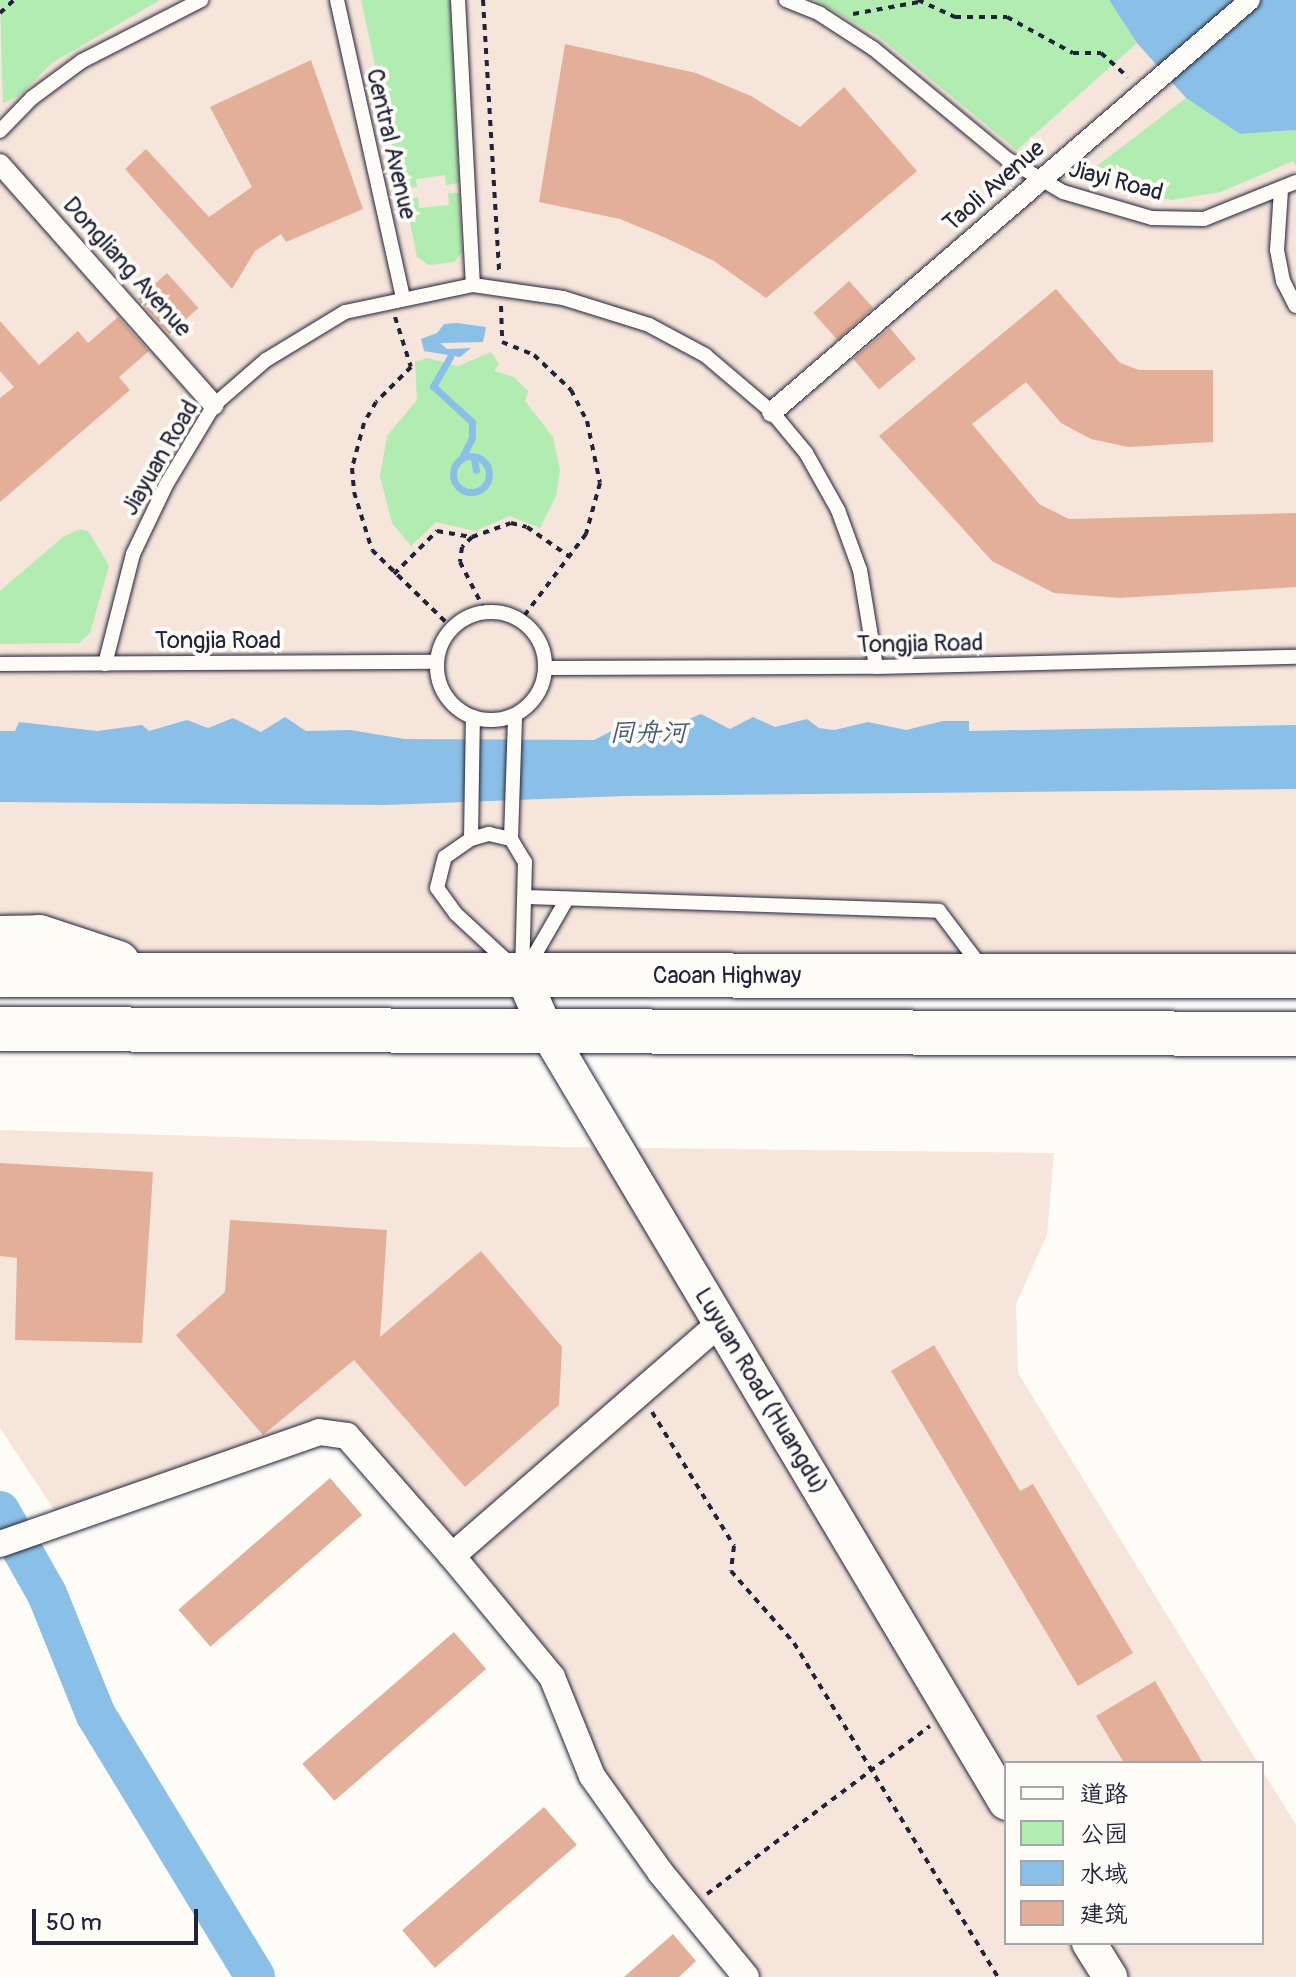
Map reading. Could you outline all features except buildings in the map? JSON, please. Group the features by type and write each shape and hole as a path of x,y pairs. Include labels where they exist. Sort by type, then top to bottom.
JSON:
{"highway":[{"name":"Caoan Highway","path":"0,938 39,937 158,976"},
{"name":"Caoan Highway","path":"0,975 1296,976"},
{"path":"0,1029 1296,1034"},
{"path":"0,1055 495,1061 547,1032"}],"street":[{"name":"Taoli Avenue","path":"772,412 1250,0"},
{"name":"Dongliang Avenue","path":"0,164 214,405"},
{"name":"Luyuan Road (Huangdu)","path":"522,975 547,1032 1004,1800"},
{"path":"452,1556 720,1323"},
{"path":"0,1544 319,1432 347,1436 552,1677 592,1776 689,1907 746,1977"},
{"path":"1090,1945 1110,1977"}],"lane":[{"path":"0,131 32,98 82,61 201,0"},
{"name":"Central Avenue","path":"337,0 396,299"},
{"path":"458,0 473,285"},
{"name":"Jiayi Road","path":"786,0 841,27 1039,180 1152,218 1204,219 1296,182"},
{"path":"1281,190 1277,250 1283,281 1296,306"},
{"name":"Jiayuan Road","path":"105,664 133,554 166,485 214,405 266,360 332,320 396,299 473,285 563,298 649,325 705,355 772,412 806,453 838,510 860,570 876,667"},
{"path":"485,611 521,620 539,641 546,668 535,697 515,717 473,717 446,696 437,662 452,628 485,611"},
{"name":"Tongjia Road","path":"546,668 876,667 1296,657"},
{"name":"Tongjia Road","path":"0,664 437,662"},
{"path":"471,839 473,717"},
{"path":"515,717 511,839 525,862 522,975"},
{"path":"511,839 489,834 471,839 445,857 437,888 456,914 522,975"},
{"path":"526,897 939,911 988,976"},
{"path":"522,975 567,899"}],"path":[{"path":"0,13 14,0"},
{"path":"483,0 502,342 534,355 560,378 578,403 592,439 598,496 591,525 571,558 521,620"},
{"path":"841,27 847,17 862,9 919,1 955,17 1007,17 1073,53 1101,53 1116,62 1148,91"},
{"path":"396,299 411,367 376,402 352,468 363,532 394,574 452,628"},
{"path":"394,574 437,531 472,537 519,524 571,558"},
{"path":"472,537 462,547 460,562 485,611"},
{"path":"640,1393 734,1546 731,1571 794,1643 870,1773 998,1977"},
{"path":"689,1907 950,1710"}],"shaded area":[{"path":"0,0 1296,0 1296,953 0,953"},
{"path":"0,1130 567,1147 1054,1153 1047,1235 1016,1304 1018,1373 1257,1761 1004,1761 1004,1945 1264,1945 1264,1773 1296,1825 1296,1977 742,1977 661,1873 573,1719 350,1444 331,1444 63,1523 0,1428"}],"green space":[{"path":"0,0 160,0 52,63 19,96 3,103"},
{"path":"361,0 450,0 459,183 446,185 445,175 416,179 417,187 402,189"},
{"path":"815,0 1109,0 1137,43 1017,150 878,36"},
{"path":"1186,98 1240,134 1296,130 1296,166 1293,161 1221,192 1172,200 1125,190 1089,172"},
{"path":"448,193 459,193 462,252 454,262 429,265 417,257 405,199 418,197 419,208 449,205"},
{"path":"491,352 499,364 494,371 514,377 528,391 525,401 553,437 560,470 556,496 540,528 510,516 475,531 436,522 411,546 392,523 380,476 387,436 417,400 415,362 427,358 458,366"},
{"path":"80,529 89,532 109,566 90,633 79,643 0,644 0,591 63,537"}],"water":[{"path":"1109,0 1296,0 1296,130 1240,134 1186,98 1137,43"},
{"path":"444,324 486,327 483,342 440,343 447,349 471,348 460,357 424,351 421,339 437,333"},
{"name":"同舟河","path":"701,714 730,729 753,717 775,727 807,719 819,728 834,730 868,722 906,730 943,721 969,721 969,731 1296,725 1296,789 624,796 385,805 0,802 0,731 15,731 19,722 97,731 142,725 149,731 187,720 208,728 233,718 261,732 285,717 306,731 350,730 405,739 594,740 627,723 668,728"}],"waterway":[{"path":"450,357 433,386 472,422 472,438 463,456"},
{"path":"471,456 484,461 489,474 484,487 471,492 458,487 453,474 458,461 471,456"},
{"path":"474,459 476,470"},
{"path":"0,1511 47,1594 96,1715 255,1977"}]}
